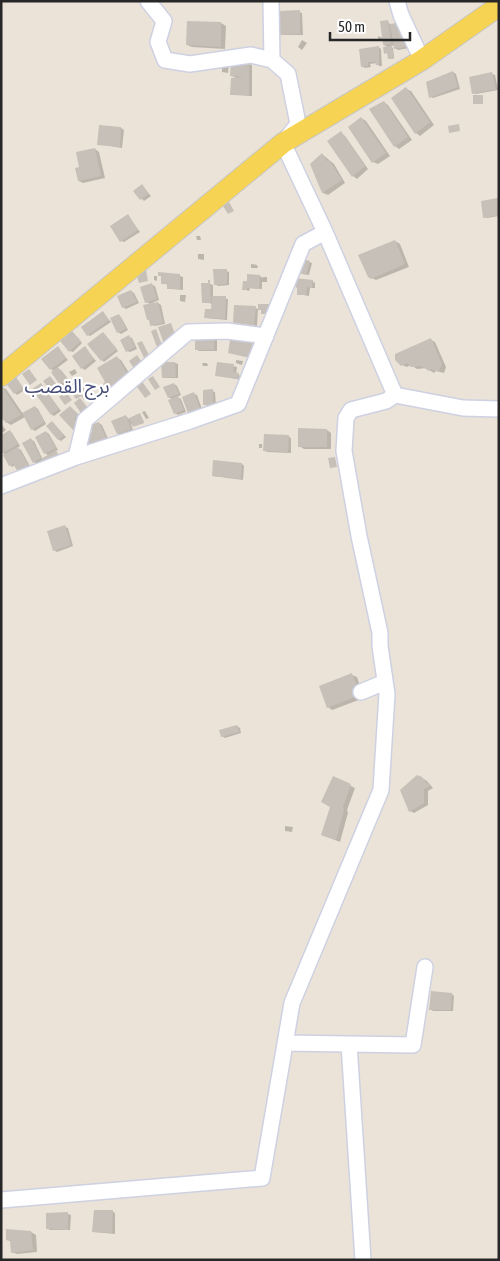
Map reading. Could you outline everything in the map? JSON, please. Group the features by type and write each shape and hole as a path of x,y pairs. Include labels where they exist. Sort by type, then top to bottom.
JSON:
{"main road":[{"path":"1,376 284,143 422,60 499,6"}],"street":[{"path":"148,1 164,21 158,42 165,60 190,64 251,55 272,60 288,74 298,124 284,143 325,232 395,395"},
{"path":"271,1 272,60"},
{"path":"397,1 422,60"},
{"path":"1,486 76,457 238,404 303,244 325,232"},
{"path":"76,457 85,420 188,332 227,331 266,336"},
{"path":"1,1200 262,1178 292,1003 381,790 385,682 380,633 359,536 344,451 346,418 351,410 386,401 395,395 463,408 499,409"},
{"path":"361,692 385,682"},
{"path":"285,1043 413,1045 425,968"},
{"path":"349,1044 363,1260"}],"building":[{"path":"300,10 300,34 279,35 279,11"},
{"path":"388,20 391,44 383,45 380,21"},
{"path":"187,21 221,22 221,47 186,45"},
{"path":"402,22 406,47 394,49 390,24"},
{"path":"379,46 379,65 376,65 375,62 368,62 368,66 361,67 359,49"},
{"path":"392,46 394,59 388,59 387,53 384,54 383,47"},
{"path":"231,61 249,63 249,95 230,95 231,78 245,77 230,76"},
{"path":"453,71 458,87 429,98 426,82"},
{"path":"492,72 496,89 472,94 469,77"},
{"path":"406,87 430,122 415,134 391,98"},
{"path":"473,95 483,95 483,104 473,104"},
{"path":"384,101 408,137 394,147 369,109"},
{"path":"361,117 386,153 372,163 348,127"},
{"path":"459,124 460,131 449,133 448,126"},
{"path":"99,125 121,127 120,147 97,145"},
{"path":"341,131 365,166 352,177 327,141"},
{"path":"95,148 101,176 78,181 75,168 79,167 76,152"},
{"path":"322,153 342,180 322,193 310,164"},
{"path":"142,184 149,194 140,200 133,191"},
{"path":"498,198 499,215 483,218 481,201"},
{"path":"229,202 234,211 228,214 223,206"},
{"path":"128,214 138,230 120,242 110,226"},
{"path":"395,240 405,264 371,279 368,277 358,255"},
{"path":"300,258 310,261 306,275 296,272"},
{"path":"213,269 227,269 227,284 214,285"},
{"path":"146,270 148,281 139,283 136,272"},
{"path":"158,272 180,274 180,289 167,289 167,284 161,284 161,276 158,276"},
{"path":"247,274 260,275 259,289 247,288 247,290 242,290 243,281 247,281"},
{"path":"294,278 313,280 312,288 307,287 306,295 297,295 297,287 293,287"},
{"path":"208,280 210,280 211,303 202,303 201,283 208,283"},
{"path":"152,283 157,299 145,303 140,287"},
{"path":"131,290 137,302 122,308 117,296"},
{"path":"212,296 226,296 225,319 204,318 205,309 211,309"},
{"path":"158,302 163,323 150,326 143,305"},
{"path":"258,304 271,304 271,314 261,314 261,310 258,310"},
{"path":"234,305 256,306 254,325 233,323"},
{"path":"103,311 109,320 87,336 81,327"},
{"path":"119,314 126,329 117,333 110,318"},
{"path":"171,323 177,340 164,344 158,327"},
{"path":"68,327 81,341 69,352 57,337"},
{"path":"156,329 163,348 158,350 151,331"},
{"path":"103,332 117,349 101,361 87,344"},
{"path":"195,333 215,334 214,350 195,350"},
{"path":"231,334 254,339 250,358 228,353"},
{"path":"129,335 135,347 126,352 120,340"},
{"path":"431,338 442,364 439,371 432,369 429,371 421,366 411,367 407,363 401,366 395,360 395,354"},
{"path":"142,341 149,355 144,358 137,343"},
{"path":"58,346 66,358 50,370 41,359"},
{"path":"85,346 94,359 81,369 72,356"},
{"path":"137,355 144,365 136,371 129,361"},
{"path":"117,356 130,379 108,392 97,368"},
{"path":"161,362 175,362 176,377 162,378"},
{"path":"217,362 234,364 233,372 239,373 238,379 215,376"},
{"path":"58,367 67,379 60,385 51,372"},
{"path":"29,369 37,380 30,385 22,374"},
{"path":"15,375 23,388 14,394 5,382"},
{"path":"50,376 57,385 50,390 43,381"},
{"path":"153,376 160,387 155,390 148,379"},
{"path":"70,380 77,389 70,394 63,385"},
{"path":"141,380 151,394 145,398 135,384"},
{"path":"41,383 59,409 51,415 32,389"},
{"path":"174,383 179,394 168,398 163,387"},
{"path":"1,385 21,415 6,423 1,417"},
{"path":"83,387 90,396 84,400 81,396 76,399 72,394"},
{"path":"213,389 213,405 203,405 203,390"},
{"path":"66,392 72,400 65,405 59,397"},
{"path":"194,392 201,411 189,416 182,397"},
{"path":"178,396 184,410 174,414 168,400"},
{"path":"80,398 88,408 81,413 74,403"},
{"path":"35,406 45,422 31,430 22,413"},
{"path":"70,406 79,415 74,419 79,424 73,430 59,415"},
{"path":"140,413 144,422 133,427 129,418"},
{"path":"126,415 131,429 117,434 111,421"},
{"path":"52,421 64,435 58,440 46,426"},
{"path":"99,422 107,440 89,446 85,435 92,432 90,425"},
{"path":"298,428 327,429 327,447 298,447"},
{"path":"10,430 18,444 1,454 1,435"},
{"path":"46,431 56,448 44,454 35,437"},
{"path":"264,434 289,435 288,452 263,451"},
{"path":"31,438 41,458 33,463 22,443"},
{"path":"18,447 29,466 18,472 13,464 9,466 3,455"},
{"path":"56,450 59,456 44,465 41,459"},
{"path":"335,457 337,467 330,468 328,458"},
{"path":"213,460 242,463 241,479 212,476"},
{"path":"65,525 71,545 53,551 47,531"},
{"path":"352,673 360,695 327,708 319,686"},
{"path":"237,725 239,732 221,737 219,730"},
{"path":"417,775 422,777 430,786 424,789 424,803 409,812 400,790"},
{"path":"333,776 351,784 343,807 344,810 336,840 321,835 330,807 321,802"},
{"path":"431,991 452,993 451,1010 429,1010"},
{"path":"94,1210 113,1210 112,1233 92,1232"},
{"path":"68,1212 68,1230 46,1229 46,1213"},
{"path":"6,1229 31,1231 33,1250 11,1253 10,1241 6,1240"}],"district":[{"name":"برج القصب","path":"67,386"}]}
